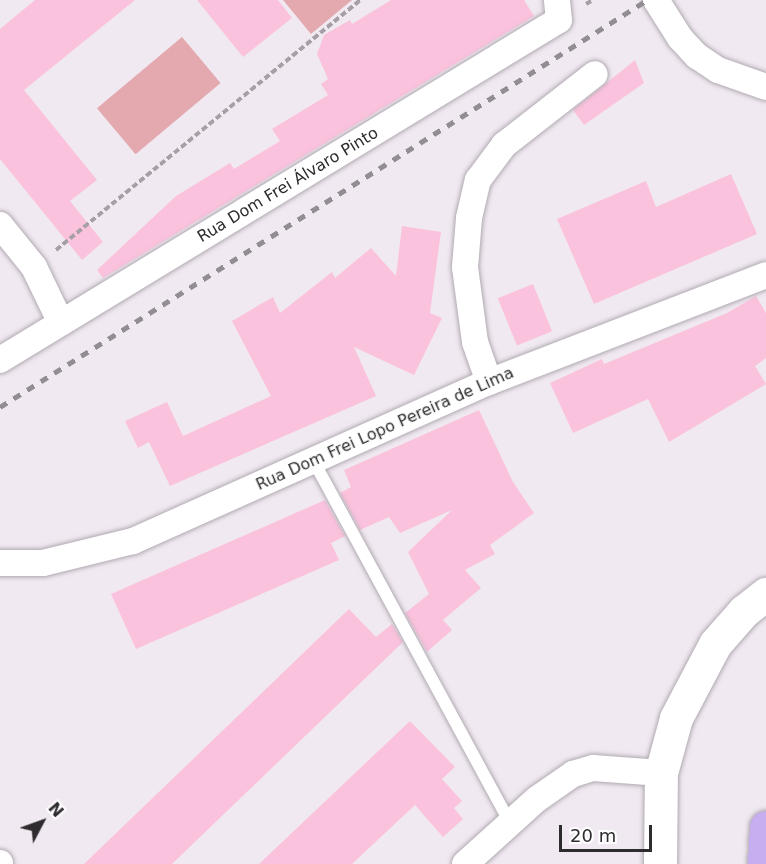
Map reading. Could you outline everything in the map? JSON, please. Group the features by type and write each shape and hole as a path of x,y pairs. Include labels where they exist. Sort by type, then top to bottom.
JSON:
{"highway":[{"path":"764,864 766,826"}],"street":[{"name":"Rua Dom Frei Álvaro Pinto","path":"0,360 559,21 558,0"},
{"path":"656,0 680,38 697,56 718,70 766,87"},
{"path":"489,382 475,342 465,267 469,218 478,180 504,145 595,74"},
{"path":"0,225 34,267 60,323"},
{"name":"Rua Dom Frei Lopo Pereira de Lima","path":"0,563 43,563 133,541 489,382 766,274"},
{"path":"660,864 660,772 676,718 715,644 744,611 766,594"},
{"path":"465,864 510,824 573,774 594,768 660,772"}],"lane":[{"path":"314,460 510,824"}],"path":[{"path":"34,267 360,0"}],"shaded area":[{"path":"283,0 352,0 311,34"},
{"path":"182,37 221,83 136,154 97,108"}],"building":[{"path":"35,0 135,0 24,90 97,180 70,201 103,242 82,260 0,159 0,29"},
{"path":"197,0 278,0 292,18 243,57"},
{"path":"391,0 524,0 534,16 103,278 97,270 176,196 230,163 234,169 280,141 272,129 328,95 321,84 328,79 317,54 324,35 350,20 352,24"},
{"path":"635,60 644,83 584,125 573,110"},
{"path":"731,174 757,234 594,304 557,219 646,181 656,207"},
{"path":"402,226 441,232 430,313 442,318 414,375 354,347 376,396 170,486 149,442 138,448 125,421 167,402 183,436 271,396 232,321 273,297 280,313 332,272 335,278 371,248 396,276"},
{"path":"533,284 552,331 517,346 498,298"},
{"path":"756,296 766,313 766,358 755,366 766,384 669,442 648,399 573,433 550,383 602,359 604,364 727,313"},
{"path":"479,410 513,482 534,513 490,545 495,554 465,570 481,588 443,620 452,630 427,652 405,613 429,594 408,552 452,510 400,533 389,517 360,530 340,493 351,487 344,470"},
{"path":"325,500 345,536 331,543 339,560 136,649 111,594"},
{"path":"349,609 376,637 392,624 403,642 172,864 84,864"},
{"path":"410,721 455,767 442,779 462,801 454,808 463,819 443,837 415,805 352,864 259,864"}],"railway":[{"path":"0,407 647,0"}]}
